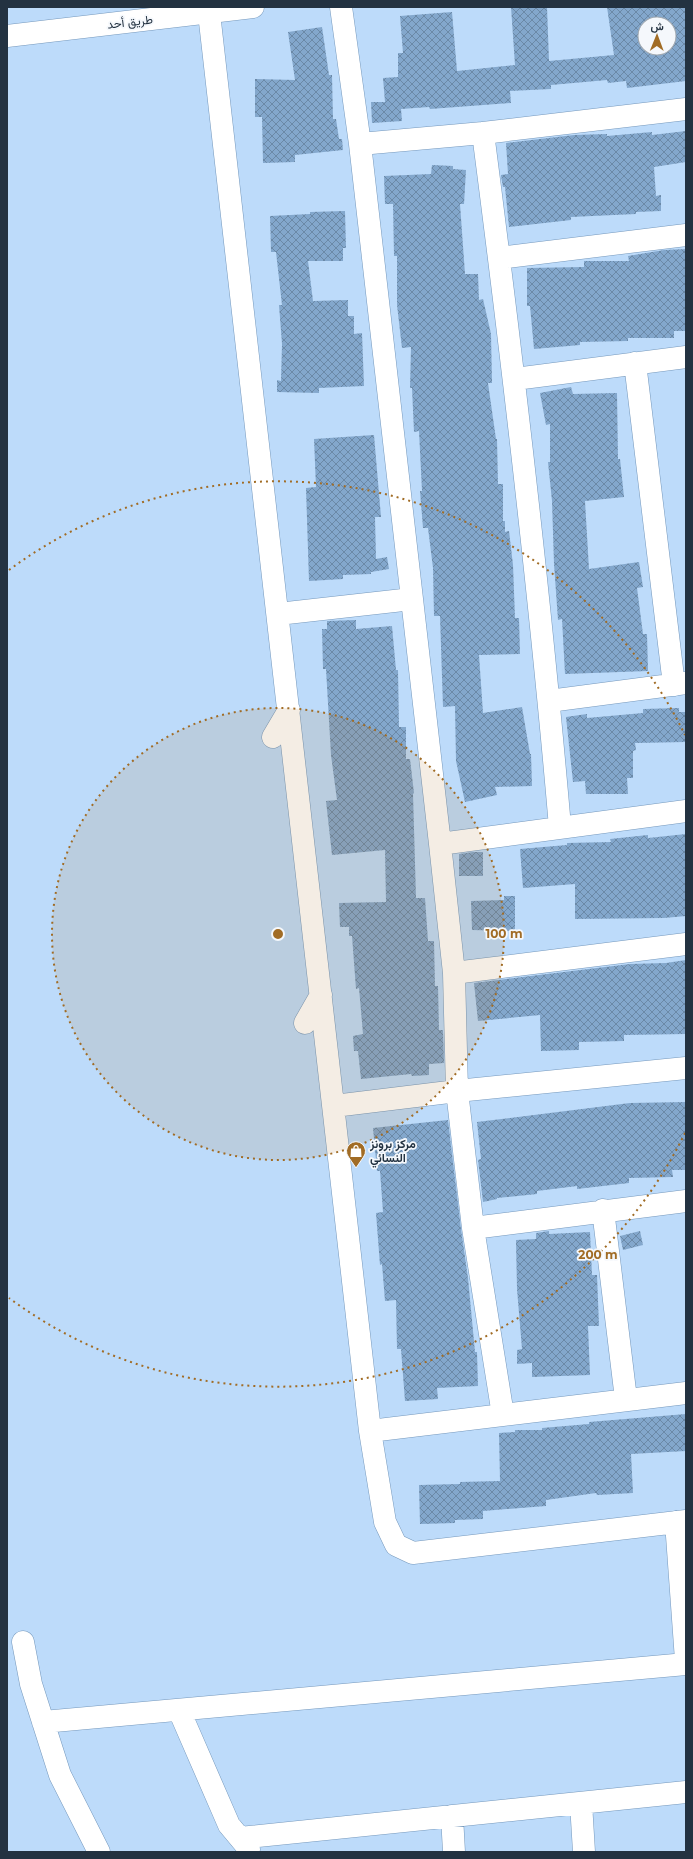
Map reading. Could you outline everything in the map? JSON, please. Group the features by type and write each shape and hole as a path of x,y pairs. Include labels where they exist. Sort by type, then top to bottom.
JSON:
{"street":[{"name":"طريق أحد","path":"7,36 253,7"},
{"path":"341,7 360,144 454,973 457,1091 473,1228 503,1415"},
{"path":"210,13 370,1431 385,1522 396,1545 413,1553 681,1522 686,1660"},
{"path":"360,144 483,133 686,109"},
{"path":"483,133 515,379 550,701 560,827"},
{"path":"499,258 686,235"},
{"path":"515,379 686,357"},
{"path":"550,701 680,684 635,363"},
{"path":"278,614 412,599"},
{"path":"273,737 289,710"},
{"path":"440,844 686,811"},
{"path":"454,973 686,944"},
{"path":"305,1023 321,995"},
{"path":"334,1106 457,1091 686,1068"},
{"path":"473,1228 603,1210 686,1201"},
{"path":"603,1210 626,1399"},
{"path":"370,1431 686,1392"},
{"path":"23,1642 31,1684 60,1775 99,1852"},
{"path":"43,1722 686,1664"},
{"path":"179,1710 229,1825 246,1845 452,1816 686,1792"},
{"path":"581,1803 584,1852"},
{"path":"452,1816 454,1852"}],"building":[{"path":"511,7 547,7 549,61 614,55 607,7 686,7 686,81 627,88 626,81 608,83 607,80 551,85 551,89 510,91 511,103 430,109 429,107 401,109 402,121 372,123 371,102 385,102 383,78 398,77 398,53 403,53 400,16 452,12 457,71 515,65"},
{"path":"322,27 329,75 332,75 333,119 336,119 339,139 342,139 343,150 295,155 295,162 263,163 262,117 255,117 255,79 295,80 288,32"},
{"path":"686,131 686,162 654,167 656,196 661,195 661,211 636,212 636,214 571,217 571,220 509,227 505,187 503,187 501,176 508,174 506,143 574,135 607,134 607,136 652,132 652,135"},
{"path":"432,165 453,166 453,169 466,170 464,204 460,204 465,274 478,274 479,300 483,299 491,334 492,383 488,383 497,439 498,484 503,484 503,521 505,521 505,532 509,531 513,565 515,618 519,618 520,654 479,655 483,713 522,707 531,754 532,786 495,787 497,795 465,802 456,761 455,706 443,707 440,616 434,616 433,568 428,528 423,528 420,491 422,491 419,431 414,432 412,388 410,388 411,347 402,348 397,305 397,256 394,256 393,204 385,204 384,176 431,174"},
{"path":"345,211 346,248 343,248 343,261 308,261 313,301 348,300 348,316 354,316 354,334 362,333 364,386 319,388 319,393 277,392 277,380 281,381 282,344 279,305 282,305 276,252 271,252 270,216 310,214 310,212"},
{"path":"686,249 686,331 674,331 674,338 628,338 628,341 580,342 580,345 534,349 530,306 527,306 527,268 584,267 584,261 629,261 628,256 664,250"},
{"path":"571,387 573,394 617,393 618,459 620,459 624,497 585,501 589,569 639,562 643,587 637,588 643,634 647,634 648,671 565,674 562,619 558,620 554,564 552,501 548,462 550,462 550,424 546,425 540,393"},
{"path":"374,435 381,517 375,517 376,559 387,557 389,569 371,572 371,574 343,575 343,579 309,581 306,488 316,487 314,439"},
{"path":"356,620 356,629 392,626 396,670 398,670 399,727 406,727 406,759 410,759 414,793 416,898 425,898 428,941 434,941 435,986 438,986 439,1030 443,1030 444,1063 429,1064 429,1075 412,1076 411,1074 361,1079 358,1051 354,1051 353,1036 363,1034 359,988 356,989 352,936 349,936 349,927 340,927 339,903 386,902 385,850 332,855 326,801 337,800 331,755 326,669 323,669 322,629 327,629 327,621"},
{"path":"679,708 679,712 686,712 686,742 635,743 636,750 633,751 633,778 627,778 628,794 586,794 585,781 573,782 566,717 587,714 587,718 643,713 643,709"},
{"path":"686,834 686,916 664,918 575,919 575,884 523,888 520,849 567,845 567,843 611,842 610,839 648,835 648,838"},
{"path":"483,852 483,876 459,876 459,854"},
{"path":"504,896 515,896 515,931 472,930 471,901 504,900"},
{"path":"686,960 686,1034 624,1035 624,1041 579,1042 579,1050 541,1051 540,1015 478,1021 474,983 630,964 666,963"},
{"path":"686,1102 686,1170 672,1170 673,1177 629,1178 629,1183 577,1189 577,1186 537,1191 537,1194 497,1198 483,1202 478,1160 481,1159 477,1122 630,1103"},
{"path":"448,1120 468,1278 475,1352 477,1352 478,1386 437,1388 438,1399 405,1401 401,1349 397,1349 396,1300 385,1301 382,1264 380,1265 376,1213 383,1212 380,1171 377,1171 373,1128"},
{"path":"549,1231 549,1234 590,1232 592,1275 597,1275 599,1326 588,1326 590,1375 532,1377 532,1363 517,1364 517,1350 522,1349 517,1289 516,1240 536,1239 536,1233"},
{"path":"640,1231 643,1245 623,1250 620,1236"},
{"path":"686,1414 686,1451 631,1454 633,1493 597,1495 596,1493 546,1500 546,1506 483,1511 483,1519 455,1520 455,1523 420,1524 419,1485 500,1481 499,1433 515,1432 515,1430 542,1430 542,1428 589,1424 589,1422"}],"place":[{"name":"مركز برونز النسائي","path":"356,1168"}]}
